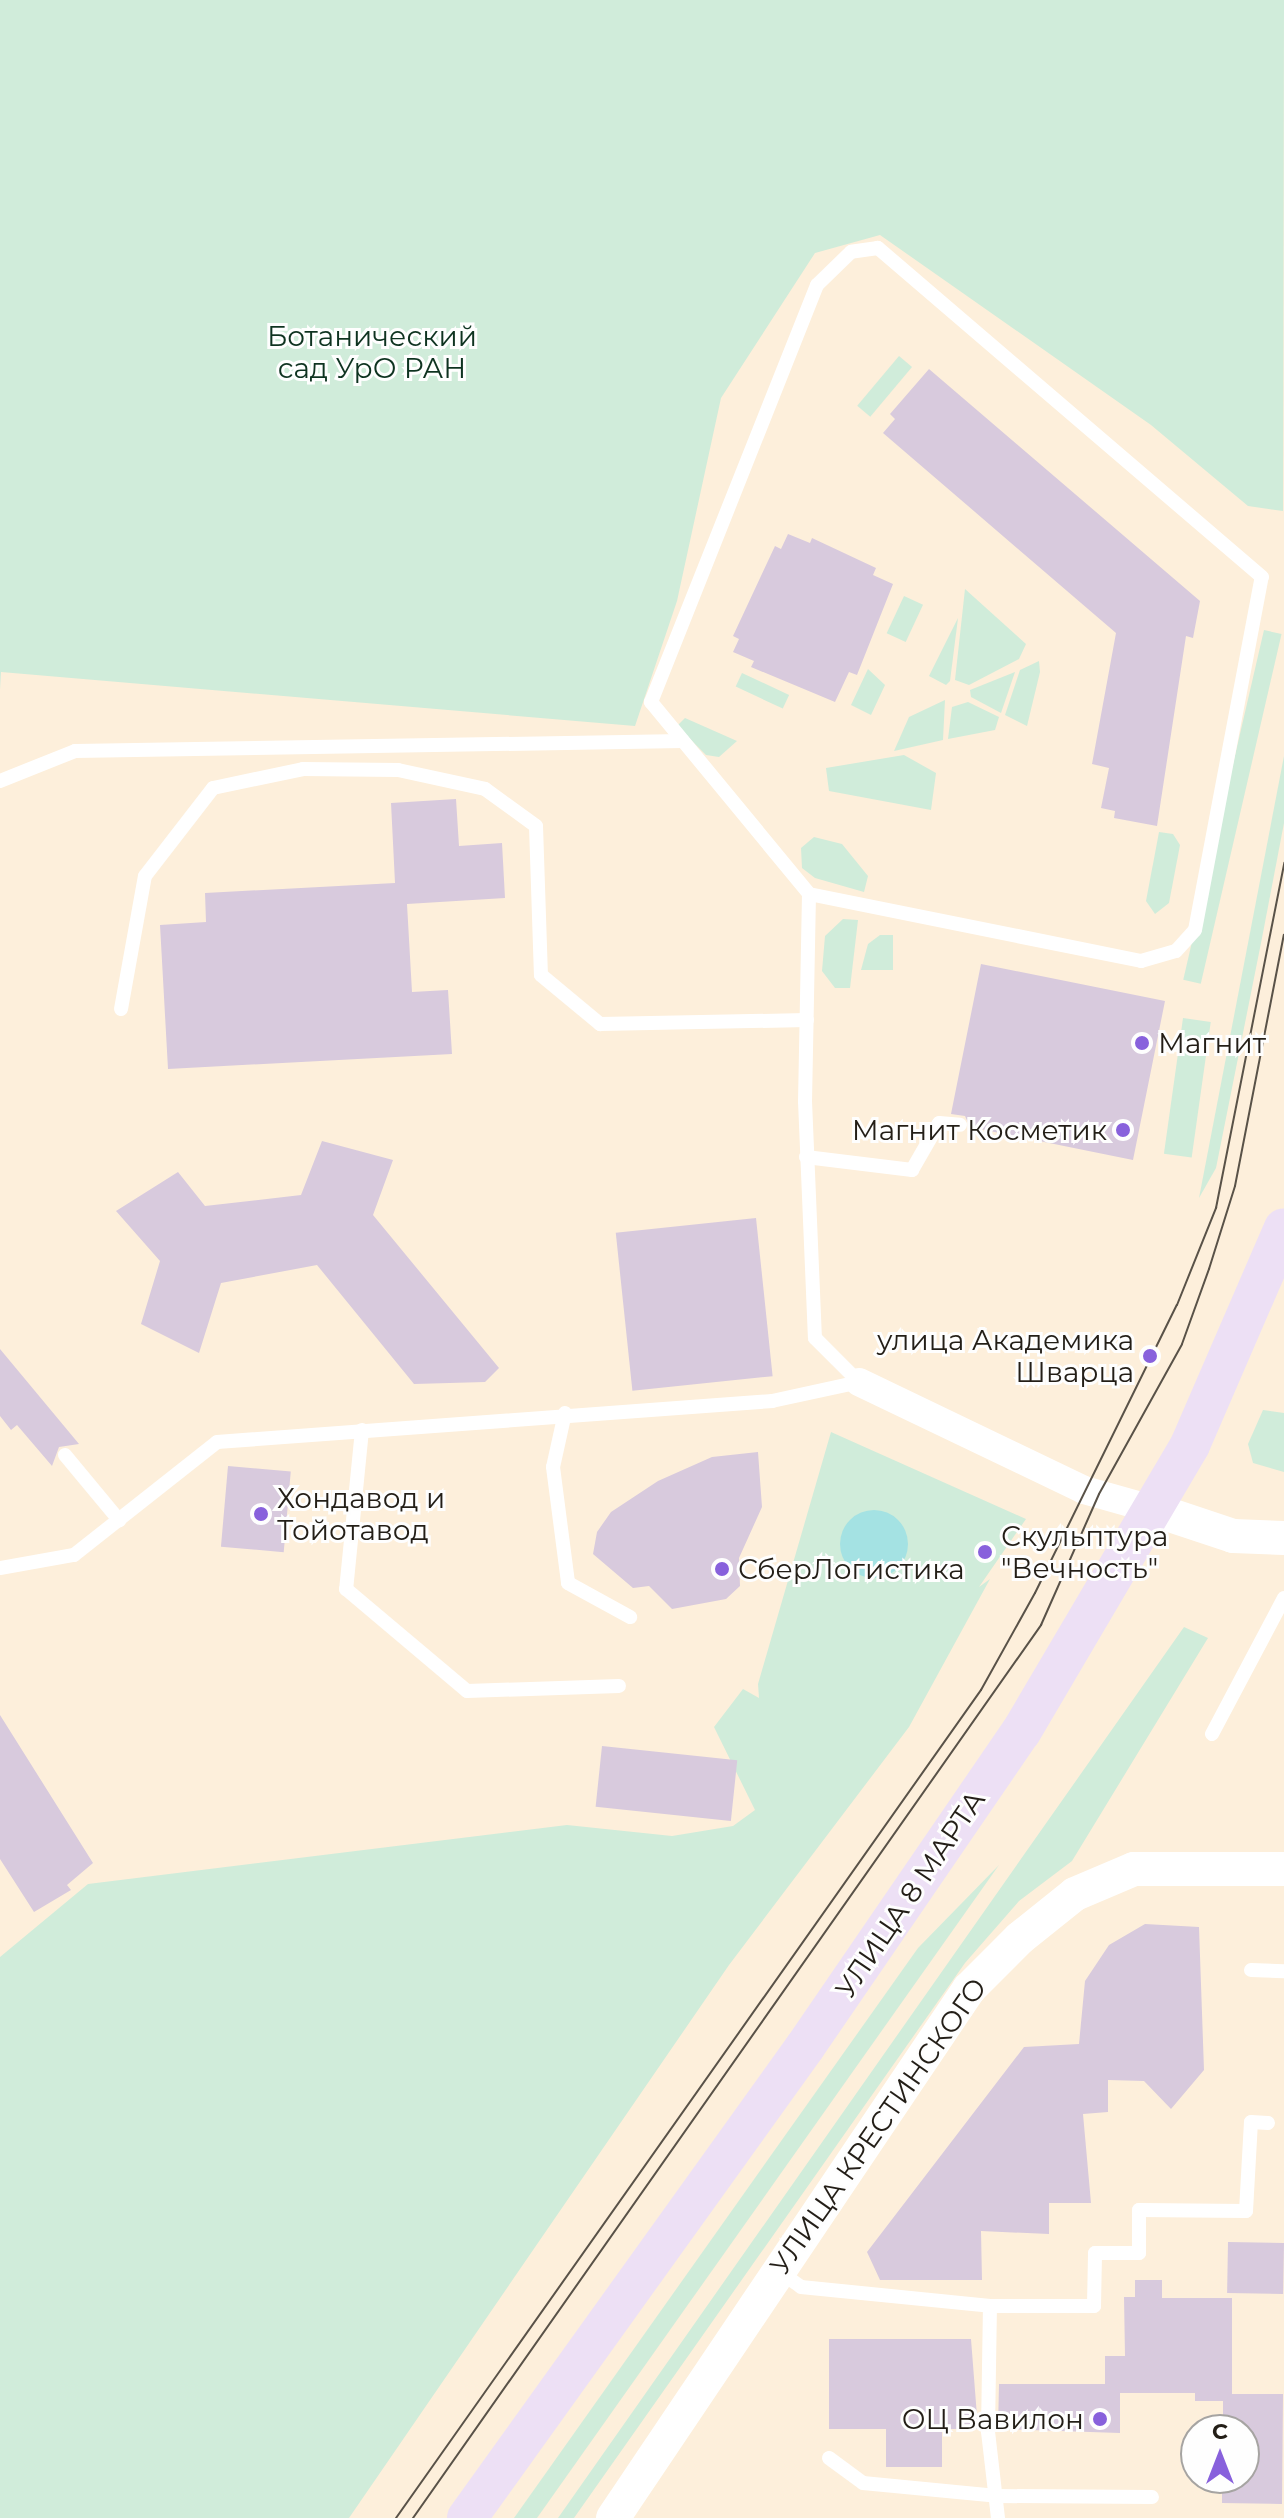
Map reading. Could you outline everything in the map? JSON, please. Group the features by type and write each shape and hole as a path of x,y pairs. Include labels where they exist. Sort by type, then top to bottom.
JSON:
{"main road":[{"name":"УЛИЦА 8 МАРТА","path":"467,2518 796,2060 994,1772 1155,1510 1234,1351 1284,1228"}],"street":[{"path":"859,1382 1084,1490 1233,1536 1284,1538"},
{"name":"УЛИЦА КРЕСТИНСКОГО","path":"623,2514 776,2270 969,1989 1075,1894 1134,1869 1284,1869"}],"lane":[{"path":"878,248 1262,577 1195,930 1176,951 1141,961 809,894 651,702 817,285 851,252 878,248"},
{"path":"0,781 75,751 683,741"},
{"path":"121,1009 145,876 213,788 318,769 398,770 485,789 536,826 541,975 600,1024 807,1020"},
{"path":"809,894 806,1157 815,1338 859,1382"},
{"path":"806,1157 912,1170 939,1123 960,1125"},
{"path":"0,1568 74,1555 217,1442 565,1413 772,1401 859,1382"},
{"path":"565,1413 553,1467 568,1583 630,1617"},
{"path":"362,1430 346,1589 467,1691 619,1686"},
{"path":"65,1455 119,1520"},
{"path":"1212,1734 1284,1598"},
{"path":"1251,1970 1284,1971"},
{"path":"776,2270 801,2287 990,2306 1094,2306 1095,2253 1139,2253 1139,2210 1246,2211 1251,2122 1268,2123"},
{"path":"990,2306 988,2431 999,2496 998,2518"},
{"path":"829,2458 863,2483 999,2496 1152,2497"}],"green space":[{"name":"Ботанический сад УрО РАН","path":"0,0 1284,0 1283,511 1248,506 1151,425 880,235 815,253 721,398 677,601 635,726 1,672 0,690"},
{"path":"899,356 912,367 870,417 857,406"},
{"path":"965,589 1026,644 1019,659 969,685 955,680"},
{"path":"904,596 923,605 906,642 887,633"},
{"path":"958,618 950,681 946,685 929,676"},
{"path":"1264,630 1282,634 1201,984 1183,980"},
{"path":"1039,661 1040,672 1027,726 1005,715 1020,670"},
{"path":"868,669 885,685 871,715 851,705"},
{"path":"1015,672 1001,713 971,697 970,690"},
{"path":"742,673 789,695 783,709 736,687"},
{"path":"945,700 943,740 894,751 909,717"},
{"path":"968,702 999,717 995,730 948,739 952,707"},
{"path":"685,718 737,741 719,757 706,755 677,726"},
{"path":"904,755 936,773 931,810 829,791 826,768"},
{"path":"1284,756 1284,823 1262,938 1216,1168 1199,1198"},
{"path":"1159,832 1173,834 1180,845 1169,903 1155,914 1146,901"},
{"path":"814,837 842,844 868,876 864,892 815,878 802,868 801,848"},
{"path":"843,919 858,920 850,988 835,988 822,971 825,936"},
{"path":"880,935 893,935 893,970 861,970 868,944"},
{"path":"1183,1018 1211,1022 1192,1158 1164,1154"},
{"path":"1263,1410 1284,1413 1284,1472 1253,1463 1248,1444"},
{"path":"831,1432 1026,1519 979,1587 990,1579 909,1727 729,1965 349,2518 0,2518 0,1957 88,1884 567,1825 672,1836 733,1826 755,1810 714,1727 743,1689 759,1698 758,1684"},
{"path":"1184,1627 1208,1638 1072,1861 1019,1901 965,1963 574,2518 558,2518"},
{"path":"999,1865 537,2518 514,2518 918,1948"}],"water":[{"path":"881,1510 902,1525 908,1544 906,1557 898,1568 881,1578 867,1578 850,1568 842,1557 840,1537 850,1520 861,1512"}],"building":[{"path":"929,369 1200,601 1193,638 1186,636 1157,826 1114,818 1115,811 1101,808 1109,768 1092,764 1116,633 883,433 895,419 890,414"},
{"path":"788,534 810,543 812,538 876,568 873,575 893,584 857,675 849,672 835,702 751,667 754,661 733,652 739,639 733,636 775,546 781,549"},
{"path":"456,799 459,846 502,843 505,898 407,904 412,992 448,990 452,1054 168,1069 160,925 206,922 205,893 395,883 391,803"},
{"path":"981,964 1165,1001 1133,1160 970,1127 965,1116 951,1114"},
{"path":"322,1141 393,1160 373,1215 499,1368 485,1382 414,1384 317,1265 221,1283 199,1353 141,1324 160,1261 116,1211 178,1172 205,1206 301,1195"},
{"path":"756,1218 773,1376 632,1391 616,1233"},
{"path":"0,1349 79,1444 59,1447 52,1466 17,1425 11,1430 0,1416"},
{"path":"758,1452 762,1507 739,1558 740,1586 726,1599 672,1609 649,1586 633,1588 593,1554 597,1532 611,1512 658,1481 712,1457"},
{"path":"228,1466 291,1471 284,1552 221,1547"},
{"path":"0,1715 93,1863 67,1885 71,1890 34,1912 0,1859"},
{"path":"602,1746 737,1760 731,1821 596,1807"},
{"path":"1145,1924 1199,1927 1204,2070 1171,2109 1144,2081 1108,2080 1108,2112 1083,2114 1091,2203 1049,2203 1049,2234 981,2231 982,2280 880,2280 867,2252 1024,2047 1079,2044 1085,1981 1109,1945"},
{"path":"1228,2242 1284,2243 1283,2294 1227,2293"},
{"path":"1135,2280 1162,2280 1162,2298 1232,2298 1232,2394 1283,2394 1282,2504 1222,2503 1222,2494 1260,2494 1260,2414 1223,2414 1223,2401 1195,2401 1195,2393 1120,2393 1120,2433 998,2429 999,2384 1105,2384 1105,2356 1125,2356 1124,2297 1135,2297"},
{"path":"829,2339 971,2339 978,2429 942,2429 942,2467 886,2467 886,2429 829,2429"}],"tram line":[{"path":"396,2518 981,1690 1035,1593 1177,1305 1216,1208 1284,863"},
{"path":"413,2518 1041,1625 1099,1494 1182,1344 1209,1269 1235,1186 1284,935"}],"place":[{"name":"Магнит","path":"1142,1043"},
{"name":"Магнит Косметик","path":"1123,1130"},
{"name":"улица Академика Шварца","path":"1150,1356"},
{"name":"Хондавод и Тойотавод","path":"261,1514"},
{"name":"Скульптура \"Вечность\"","path":"985,1552"},
{"name":"СберЛогистика","path":"722,1569"},
{"name":"ОЦ Вавилон","path":"1100,2419"}]}
